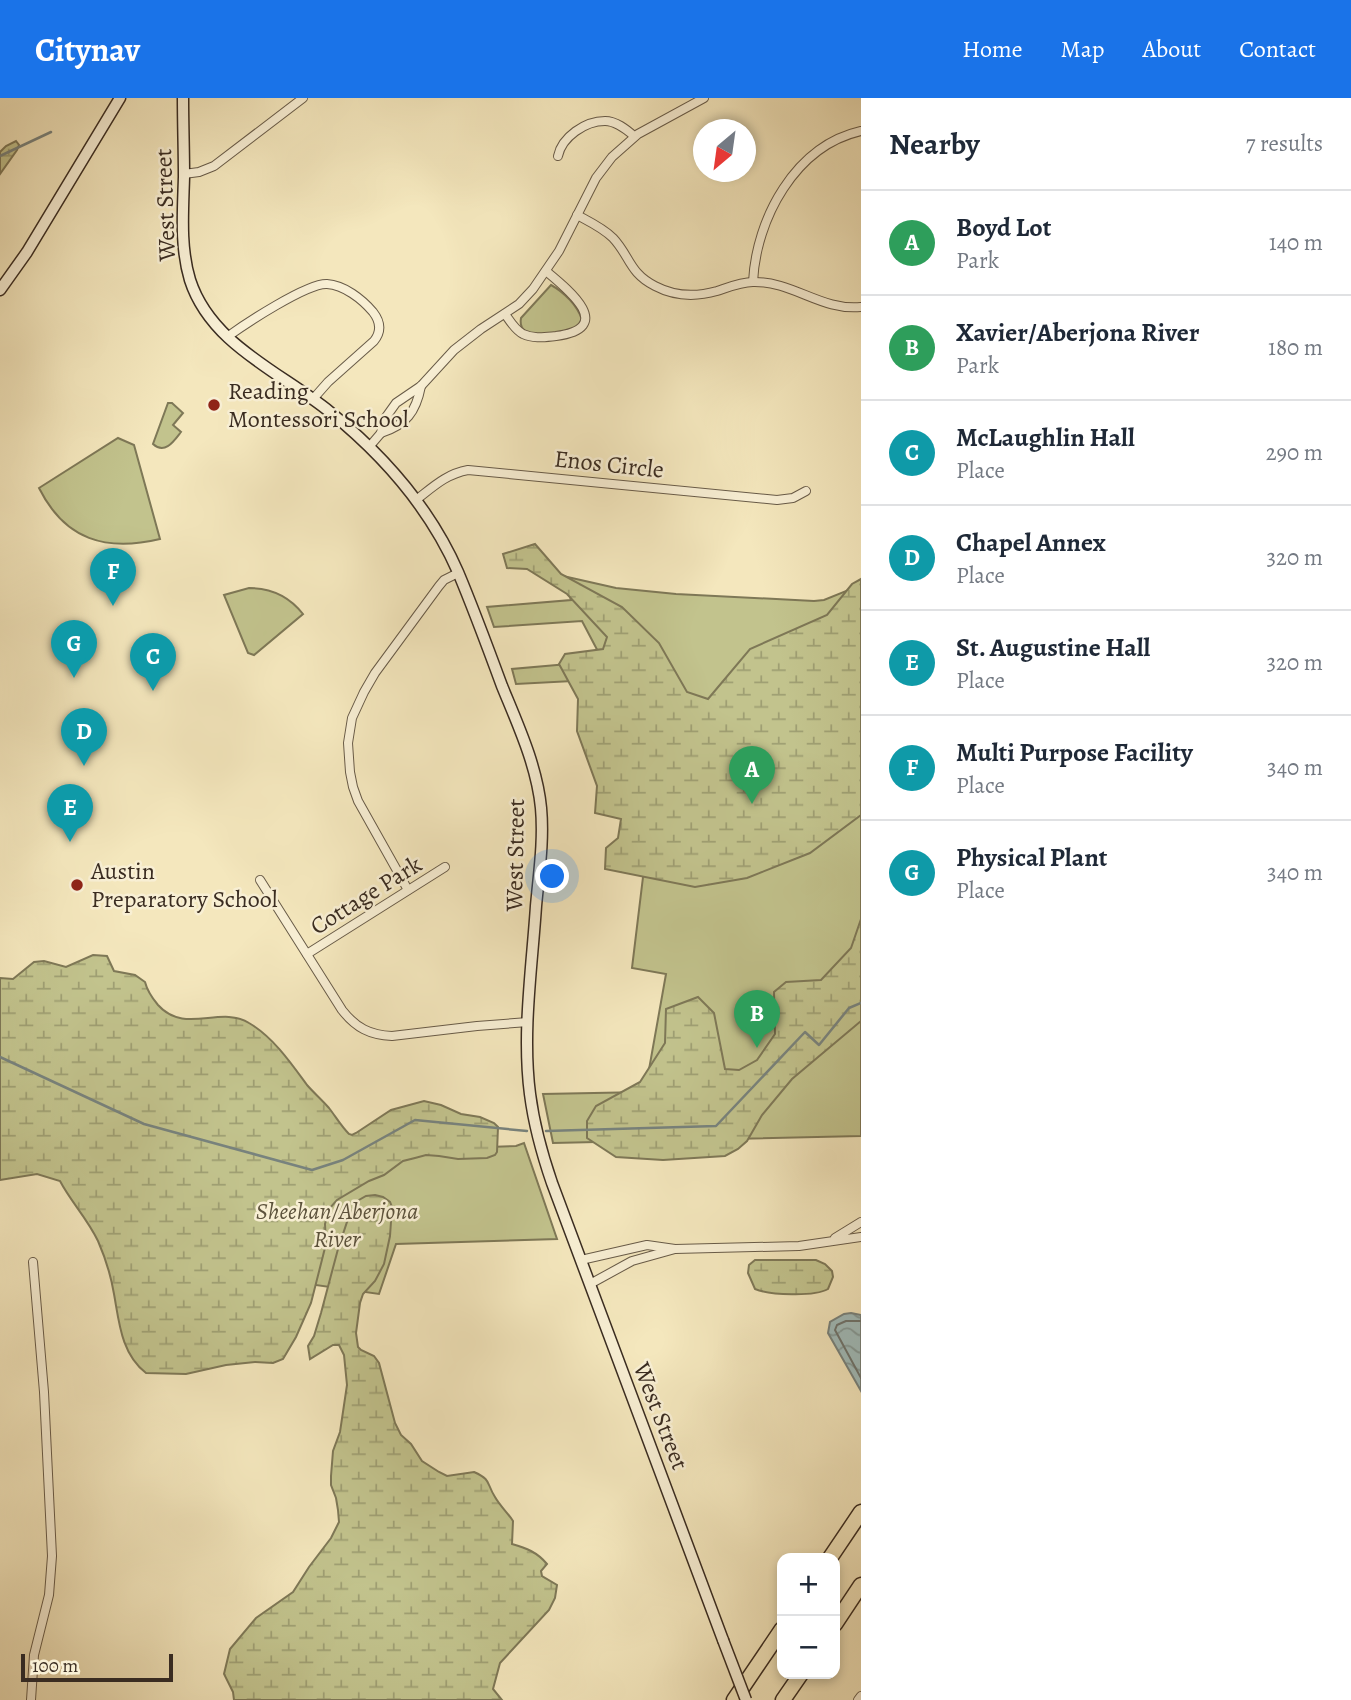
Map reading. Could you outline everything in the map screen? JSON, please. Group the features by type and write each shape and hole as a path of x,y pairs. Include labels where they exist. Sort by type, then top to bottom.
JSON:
{"highway":[{"path":"833,1553 861,1512"},
{"path":"840,1616 861,1585"},
{"path":"734,1700 777,1636"},
{"path":"783,1700 798,1679"}],"main road":[{"path":"0,290 27,252 120,98"},
{"name":"West Street","path":"183,98 183,241 191,282 203,308 227,337 313,399 369,447 416,500 444,542 458,573 517,724 538,792 541,832 528,1022 530,1094 536,1130 581,1261 746,1700"}],"street":[{"path":"184,174 214,166 303,98"},
{"path":"369,447 396,403 421,386 454,350 524,299 546,271 567,237 600,171 620,148 652,125 704,98"},
{"path":"558,156 559,150 571,134 593,123 606,121 617,124 634,136"},
{"path":"753,282 760,236 774,204 789,181 807,161 824,148 861,131"},
{"path":"577,215 611,236 636,273 660,288 687,295 702,295 753,282 788,287 831,306 861,307"},
{"path":"505,314 517,330 531,337 572,334 580,328 585,319 583,306 546,271"},
{"path":"227,337 284,301 317,285 343,288 357,298 375,315 379,334 313,399"},
{"path":"380,433 407,419 421,386"},
{"name":"Enos Circle","path":"416,500 446,477 468,470 777,500 793,498 806,491"},
{"path":"408,890 365,815 353,787 348,759 350,730 357,705 375,673 433,593 444,580 458,573"},
{"name":"Cottage Park","path":"307,954 445,867"},
{"path":"260,880 342,1010 356,1025 369,1033 392,1036 528,1022"},
{"path":"830,1241 861,1222"},
{"path":"581,1261 637,1246 656,1245 675,1249 799,1246 861,1237"},
{"path":"590,1284 632,1261 675,1249"},
{"path":"31,1700 32,1662 49,1595 52,1556 44,1392 33,1262"}],"green space":[{"path":"16,141 19,145 17,150 0,174 0,152"},
{"path":"551,285 570,300 582,320 574,331 540,334 525,331 521,326 521,318"},
{"path":"168,403 172,403 183,413 173,425 181,432 169,446 161,448 153,444"},
{"path":"118,438 134,445 160,539 122,544 89,538 61,520 39,488"},
{"path":"535,544 561,574 622,607 659,643 687,692 708,699 750,649 827,615 852,584 861,579 861,815 810,853 747,878 695,887 605,869 606,848 618,838 621,819 595,813 597,786 577,731 578,699 559,664 565,654 603,649 607,637 567,594 527,569 507,568 503,554"},
{"path":"563,576 616,588 676,594 814,601 824,600 861,585 861,1136 553,1143 543,1094 645,1092 666,974 632,968 643,877 611,679 516,684 512,669 603,661 582,621 494,627 487,607 571,600"},
{"path":"249,588 279,594 292,602 303,614 254,655 248,653 224,595"},
{"path":"861,919 861,1021 792,1079 762,1115 747,1141 738,1149 725,1156 663,1160 616,1157 587,1138 587,1121 596,1106 640,1082 665,1043 666,1009 698,997 714,1013 725,1069 739,1070 757,1060 775,1034 774,992 786,982 821,980 851,948"},
{"path":"93,955 107,956 114,971 135,975 145,982 154,1000 168,1014 191,1019 238,1018 258,1029 281,1051 349,1134 356,1133 391,1110 424,1101 494,1123 498,1127 497,1152 487,1158 458,1159 426,1155 403,1161 384,1175 337,1200 329,1209 325,1224 326,1244 311,1303 283,1359 273,1363 226,1365 186,1374 146,1373 126,1347 113,1287 98,1241 60,1181 37,1174 0,1180 0,978 13,979 34,962 44,961 66,967"},
{"name":"Sheehan/Aberjona River","path":"524,1143 557,1239 396,1244 379,1294 196,1268 401,1150 516,1146"},
{"path":"375,1195 383,1197 392,1207 390,1236 384,1264 375,1281 363,1294 360,1303 356,1333 358,1347 374,1356 379,1363 395,1423 401,1435 411,1444 422,1461 439,1472 447,1476 474,1472 486,1480 513,1521 512,1544 531,1551 547,1564 541,1571 542,1576 557,1585 555,1598 549,1610 500,1663 493,1689 502,1700 234,1700 224,1674 230,1649 256,1618 293,1592 331,1538 339,1522 331,1476 333,1451 340,1432 347,1385 344,1355 339,1345 333,1345 310,1359 308,1346 314,1336 348,1219 359,1200"},
{"path":"755,1260 816,1260 832,1271 833,1277 828,1289 821,1292 771,1293 755,1289 748,1273 749,1265"}],"water":[{"path":"851,1313 861,1315 861,1391 828,1333 830,1322"}],"waterway":[{"path":"0,156 51,132"},
{"path":"546,1131 716,1126 805,1032 819,1045 849,1008 861,1003"},
{"path":"0,1057 144,1124 312,1170 343,1160 415,1120 527,1131"}],"place":[{"name":"Reading Montessori School","path":"214,405"},
{"name":"Multi Purpose Facility","path":"113,606"},
{"name":"Physical Plant","path":"74,678"},
{"name":"McLaughlin Hall","path":"153,691"},
{"name":"Chapel Annex","path":"84,766"},
{"name":"Boyd Lot","path":"752,804"},
{"name":"St. Augustine Hall","path":"70,842"},
{"name":"Austin Preparatory School","path":"77,885"},
{"name":"Xavier/Aberjona River","path":"757,1048"}]}
